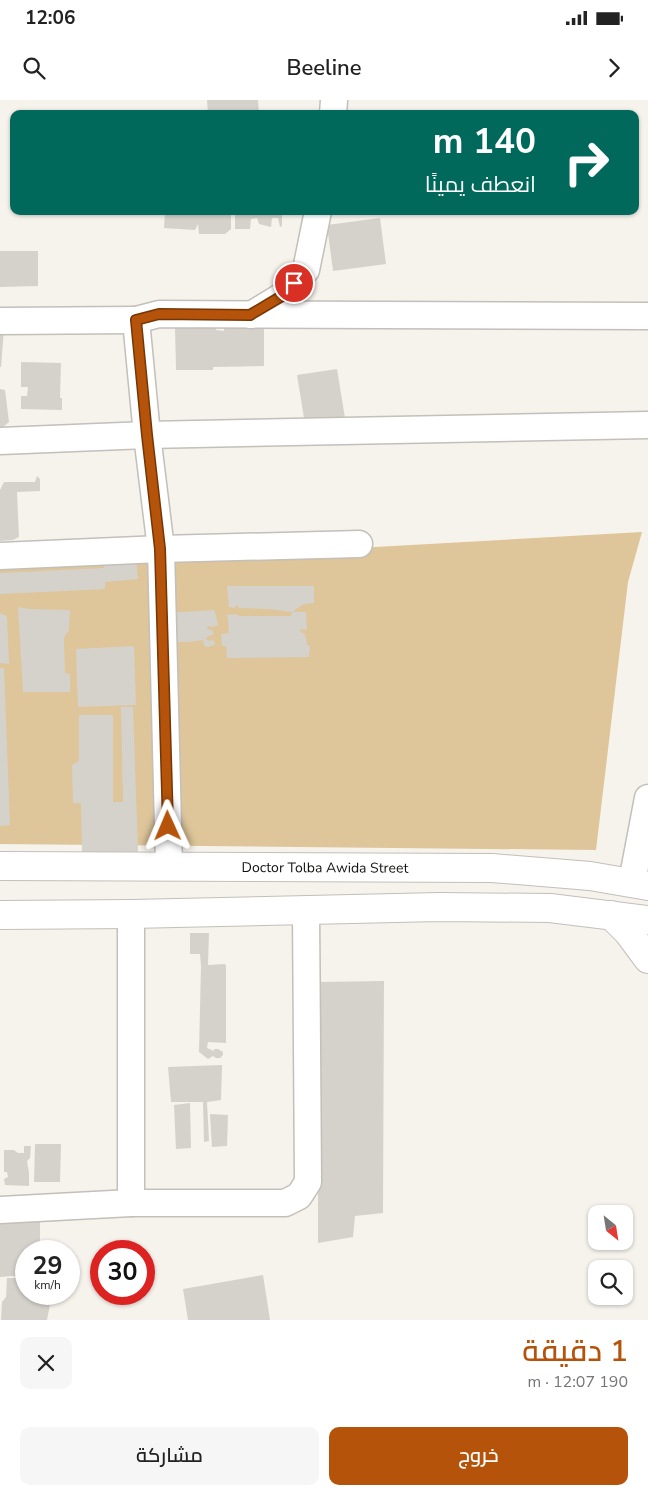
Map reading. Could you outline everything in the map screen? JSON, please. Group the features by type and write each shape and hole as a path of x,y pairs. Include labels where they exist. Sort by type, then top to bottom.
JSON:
{"street":[{"path":"250,315 282,296 306,270 317,215"},
{"path":"0,321 136,320 159,314 648,316"},
{"path":"136,320 160,549 169,866"},
{"path":"0,441 147,435 648,425"},
{"path":"0,556 160,549 359,544"},
{"path":"640,884 648,798"},
{"name":"Doctor Tolba Awida Street","path":"0,866 492,868 590,876 640,884"},
{"path":"0,915 439,907 550,908 648,920"},
{"path":"0,1210 131,1203 285,1203 299,1196 308,1182 306,910"},
{"path":"131,1203 132,914"},
{"path":"611,915 628,932 648,959"}],"shaded area":[{"path":"642,532 628,582 596,850 0,844 0,568"}],"building":[{"path":"207,100 258,100 259,110 208,110"},
{"path":"165,215 231,215 231,229 225,234 199,234 198,224 195,230 164,228"},
{"path":"235,215 282,215 282,226 280,227 278,218 272,218 271,227 259,224 257,218 251,219 250,229 235,229"},
{"path":"380,218 386,264 333,271 327,225"},
{"path":"0,251 38,251 38,286 0,287"},
{"path":"224,323 264,323 264,366 213,367 213,370 176,370 175,327 216,326 216,330 224,331"},
{"path":"0,327 4,328 1,367 0,367"},
{"path":"21,362 61,363 60,398 62,398 62,410 21,409 21,396 27,396 28,387 21,387"},
{"path":"337,369 345,418 305,424 297,375"},
{"path":"0,389 5,390 9,422 2,428 0,428"},
{"path":"37,476 40,479 40,491 17,492 19,537 13,540 0,541 0,490 4,482 35,482"},
{"path":"136,555 138,579 105,582 105,589 0,594 0,573 104,568 106,556"},
{"path":"227,586 314,586 314,603 304,604 292,612 239,608 238,605 234,608 229,607"},
{"path":"18,607 70,610 69,631 65,635 64,640 65,673 70,674 70,692 23,692"},
{"path":"214,610 218,625 214,627 208,626 207,629 212,630 214,634 206,639 215,642 214,645 204,646 203,640 171,642 167,613"},
{"path":"292,612 306,612 307,630 300,629 305,634 307,644 310,646 309,657 227,658 226,646 222,646 221,634 229,633 226,615 291,616"},
{"path":"0,613 7,616 9,664 0,663"},
{"path":"134,646 136,705 78,707 76,649"},
{"path":"0,668 4,668 10,825 0,826"},
{"path":"121,707 133,707 138,852 82,853 81,803 73,803 72,765 79,761 79,715 113,715 113,802 123,802"},
{"path":"190,933 209,933 208,965 225,964 226,966 226,1043 208,1042 207,1048 214,1051 214,1049 218,1049 223,1052 220,1058 213,1056 208,1059 199,1052 201,966 200,954 190,954"},
{"path":"384,981 383,1213 355,1216 353,1237 318,1243 318,982"},
{"path":"222,1065 221,1100 207,1102 209,1141 204,1142 203,1102 171,1102 168,1067"},
{"path":"190,1103 191,1148 176,1149 174,1105"},
{"path":"210,1114 228,1115 227,1146 212,1147"},
{"path":"35,1144 61,1144 60,1182 34,1182"},
{"path":"24,1146 31,1146 30,1158 27,1161 29,1186 5,1185 4,1179 8,1177 7,1172 4,1172 4,1150 24,1153"},
{"path":"40,1212 40,1240 15,1240 15,1276 0,1277 0,1214"},
{"path":"263,1275 270,1320 188,1320 183,1289"},
{"path":"7,1278 15,1278 15,1305 50,1305 47,1320 1,1320 2,1302 6,1297"}],"route":[{"path":"168,826 160,549 136,320 159,314 250,315 282,296 294,283"}]}
